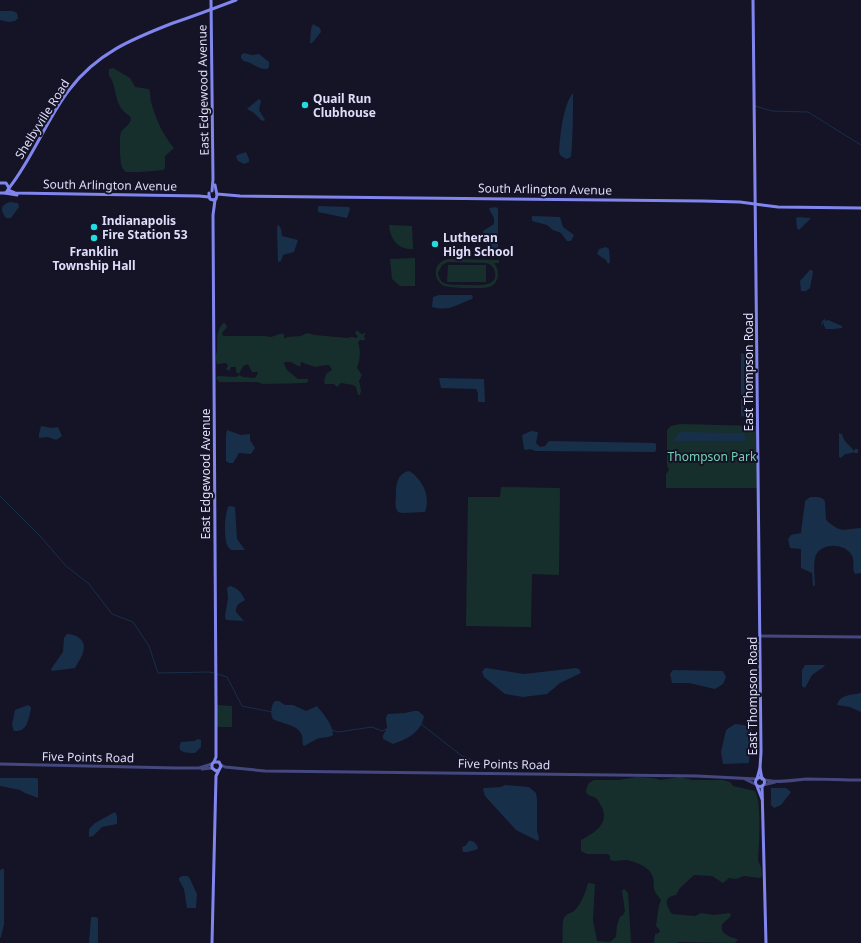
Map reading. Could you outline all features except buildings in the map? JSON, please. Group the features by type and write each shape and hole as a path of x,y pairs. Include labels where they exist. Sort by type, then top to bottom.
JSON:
{"main road":[{"name":"East Edgewood Avenue","path":"211,0 213,179"},
{"name":"Shelbyville Road","path":"16,177 63,98 94,63 132,39 236,0"},
{"name":"East Thompson Road","path":"753,0 762,752 756,785"},
{"path":"0,183 10,183 16,177"},
{"path":"2,193 9,189 16,177"},
{"path":"213,179 210,198 213,211"},
{"path":"213,179 217,193 213,211"},
{"path":"6,183 9,189"},
{"name":"South Arlington Avenue","path":"9,189 14,193 199,196 216,199 228,196 628,199 737,202 778,207 861,208"},
{"name":"South Arlington Avenue","path":"199,196 211,192 228,196"},
{"name":"South Arlington Avenue","path":"2,193 14,195 20,193"},
{"name":"East Edgewood Avenue","path":"213,211 216,672 216,737 213,769"},
{"name":"East Edgewood Avenue","path":"216,737 220,763 219,769"},
{"path":"213,763 220,763"},
{"name":"East Thompson Road","path":"760,768 763,785"},
{"path":"215,796 213,769 216,771 219,769"},
{"path":"212,943 215,796 216,776 219,769"},
{"path":"757,779 763,779"},
{"path":"762,799 756,785 763,785 762,799 766,943"}],"street":[{"path":"760,636 861,637"},
{"path":"175,768 199,768 213,763"},
{"path":"220,763 225,766 265,770"},
{"name":"Five Points Road","path":"0,764 175,768"},
{"path":"175,768 191,770 213,769"},
{"path":"219,769 250,771 265,770"},
{"name":"Five Points Road","path":"265,770 699,776 757,779"},
{"name":"Five Points Road","path":"743,778 756,785"},
{"path":"763,779 767,781 809,779 861,780"},
{"path":"763,785 777,781"}],"green space":[{"path":"113,68 130,78 135,87 149,89 151,102 157,120 174,148 165,156 165,168 163,170 126,172 121,165 120,134 131,120 130,116 125,113 118,101 109,76 109,69"},
{"path":"389,225 412,226 413,249 403,248 396,243 391,235"},
{"path":"415,258 415,286 400,286 392,279 390,259"},
{"path":"447,259 499,260 499,263 494,263 498,273 497,280 493,285 486,288 444,286 437,279 436,275 437,267 442,261","holes":["448,262 486,263 491,265 494,269 495,275 494,280 487,284 452,285 446,284 439,277 438,273 442,265"]},
{"path":"448,265 486,265 486,282 447,282"},
{"path":"225,323 227,327 222,333 223,336 271,337 283,333 285,339 287,337 301,336 307,333 356,338 358,337 355,333 357,330 361,334 366,333 364,336 365,340 360,340 358,343 360,355 357,368 362,375 359,381 361,390 360,395 358,395 356,387 353,385 341,383 337,387 334,384 325,384 326,374 332,370 329,365 315,367 301,362 300,367 291,362 285,362 284,364 287,370 298,379 308,379 308,382 305,383 263,384 257,382 219,382 216,378 218,376 236,377 239,375 243,377 255,378 258,373 252,372 248,364 243,366 239,374 236,372 236,367 231,367 229,371 226,369 228,366 226,363 217,364 217,337 220,326"},
{"name":"Thompson Park","path":"680,424 757,426 758,488 666,488 666,474 669,470 667,465 667,430 671,426"},
{"path":"501,487 560,488 559,575 532,574 531,627 466,626 468,497 500,497"},
{"path":"216,705 232,706 232,727 216,727"},
{"path":"637,777 654,778 660,780 680,777 692,780 723,780 730,782 733,786 755,791 759,805 758,861 761,867 762,876 760,878 744,876 736,879 729,878 723,883 712,876 694,875 680,888 676,895 667,900 668,908 672,914 695,916 701,913 714,915 730,913 730,917 722,924 722,930 731,937 738,939 735,943 654,943 655,934 660,932 656,926 661,900 656,893 653,877 649,870 633,861 610,860 610,856 608,854 587,854 581,851 581,840 592,834 600,826 604,816 598,800 586,792 589,783 594,780 619,780"},
{"path":"588,883 595,884 593,920 597,941 610,942 616,937 617,925 620,917 625,911 622,891 624,889 628,893 631,943 562,943 564,918 574,911 579,905 585,894"}],"water":[{"path":"0,11 13,11 17,13 18,18 15,21 9,22 0,20"},
{"path":"313,24 320,28 321,32 312,43 310,43 311,29"},
{"path":"244,53 252,55 259,54 269,62 269,67 267,69 261,68 243,61 241,55"},
{"path":"573,93 573,133 571,157 566,159 560,155 560,137 564,113"},
{"path":"259,99 261,101 259,110 265,120 264,121 247,109"},
{"path":"246,152 249,162 244,164 238,161 236,157 237,155"},
{"path":"10,202 18,203 19,207 11,218 6,218 2,208"},
{"path":"318,206 349,207 350,209 347,218 318,212"},
{"path":"496,207 498,209 498,257 489,257 483,231 494,224 494,218 489,209"},
{"path":"532,216 560,217 563,227 574,235 571,241 567,241 561,233 553,230 547,225 532,221"},
{"path":"796,218 811,218 799,230 797,228"},
{"path":"278,224 281,229 282,236 298,240 294,252 283,255 281,261 278,262 277,229"},
{"path":"606,247 609,249 610,262 608,264 606,260 597,254 599,249"},
{"path":"810,270 813,272 810,288 806,291 801,291 800,281"},
{"path":"439,295 472,295 473,297 472,299 449,308 444,309 432,307 433,297"},
{"path":"825,319 825,321 828,320 842,326 842,328 826,329 824,326 824,321 823,325 821,324"},
{"path":"742,353 747,357 746,411 745,415 742,417 741,354"},
{"path":"439,378 484,379 485,402 478,402 478,393 476,389 441,388"},
{"path":"41,426 52,428 58,427 62,436 56,440 48,437 39,438"},
{"path":"227,430 241,435 250,434 250,440 255,448 251,454 239,453 233,463 226,461"},
{"path":"531,431 538,432 536,443 540,447 545,446 549,441 654,443 656,444 656,450 655,452 526,450 524,449 522,435"},
{"path":"679,433 744,433 746,441 674,441"},
{"path":"839,433 842,434 843,438 854,451 855,449 858,449 858,453 853,452 845,454 841,458 839,457"},
{"path":"409,471 418,478 424,488 427,500 425,512 402,513 398,512 397,510 397,482 402,474"},
{"path":"810,497 819,497 824,499 826,520 839,529 861,528 861,573 855,574 852,556 847,550 837,546 826,547 817,553 815,558 815,586 813,586 812,573 801,568 801,549 790,548 788,539 791,535 801,533 805,501"},
{"path":"229,506 235,507 237,539 245,550 231,550 227,545 225,525 227,509"},
{"path":"230,586 239,591 245,600 238,604 236,608 236,612 244,621 226,620 225,616 228,598 227,588"},
{"path":"67,634 75,635 82,641 84,645 83,653 75,668 52,671 51,669 63,652 64,638"},
{"path":"805,665 825,666 812,675 805,688 802,686 802,670"},
{"path":"486,668 524,674 576,668 579,669 581,673 560,683 547,694 523,697 505,694 484,677 482,672"},
{"path":"673,670 723,671 726,677 723,684 715,689 689,683 672,683 670,674"},
{"path":"861,693 861,712 850,707 837,705 844,697"},
{"path":"275,701 279,701 285,705 293,705 306,711 317,706 330,723 333,735 318,739 304,746 302,736 297,729 273,719 271,710"},
{"path":"28,705 31,709 27,724 22,730 14,731 12,725 15,710"},
{"path":"418,711 424,716 417,731 403,740 393,744 383,739 387,727 386,719 388,714"},
{"path":"735,724 744,725 752,729 749,763 723,764 721,752 726,730"},
{"path":"198,739 201,740 201,747 195,753 183,752 181,750 181,742 194,741"},
{"path":"0,778 38,779 38,798 20,790 0,786"},
{"path":"505,785 529,787 536,793 538,841 516,830 485,796 483,789 501,787"},
{"path":"771,788 786,788 791,792 781,805 774,808 771,805"},
{"path":"115,812 117,816 117,824 102,827 93,836 89,837 89,829 95,823"},
{"path":"469,841 475,843 478,849 463,852 462,847"},
{"path":"1,869 4,869 4,924 0,938 0,871"},
{"path":"182,876 189,877 197,894 196,908 187,908 184,889 179,880"},
{"path":"91,917 98,918 98,943 89,943"}],"waterway":[{"path":"755,106 772,111 808,112 861,145"},
{"path":"0,496 41,537 66,566 89,584 112,614 133,622 149,646 158,673 214,673"},
{"path":"217,674 227,677 242,706 272,712"},
{"path":"421,724 462,756 491,767"},
{"path":"332,730 338,732 372,727 382,731 387,729"}],"place":[{"name":"Quail Run Clubhouse","path":"305,105"},
{"name":"Indianapolis Fire Station 53","path":"94,227"},
{"name":"Franklin Township Hall","path":"94,238"},
{"name":"Lutheran High School","path":"435,244"}]}
